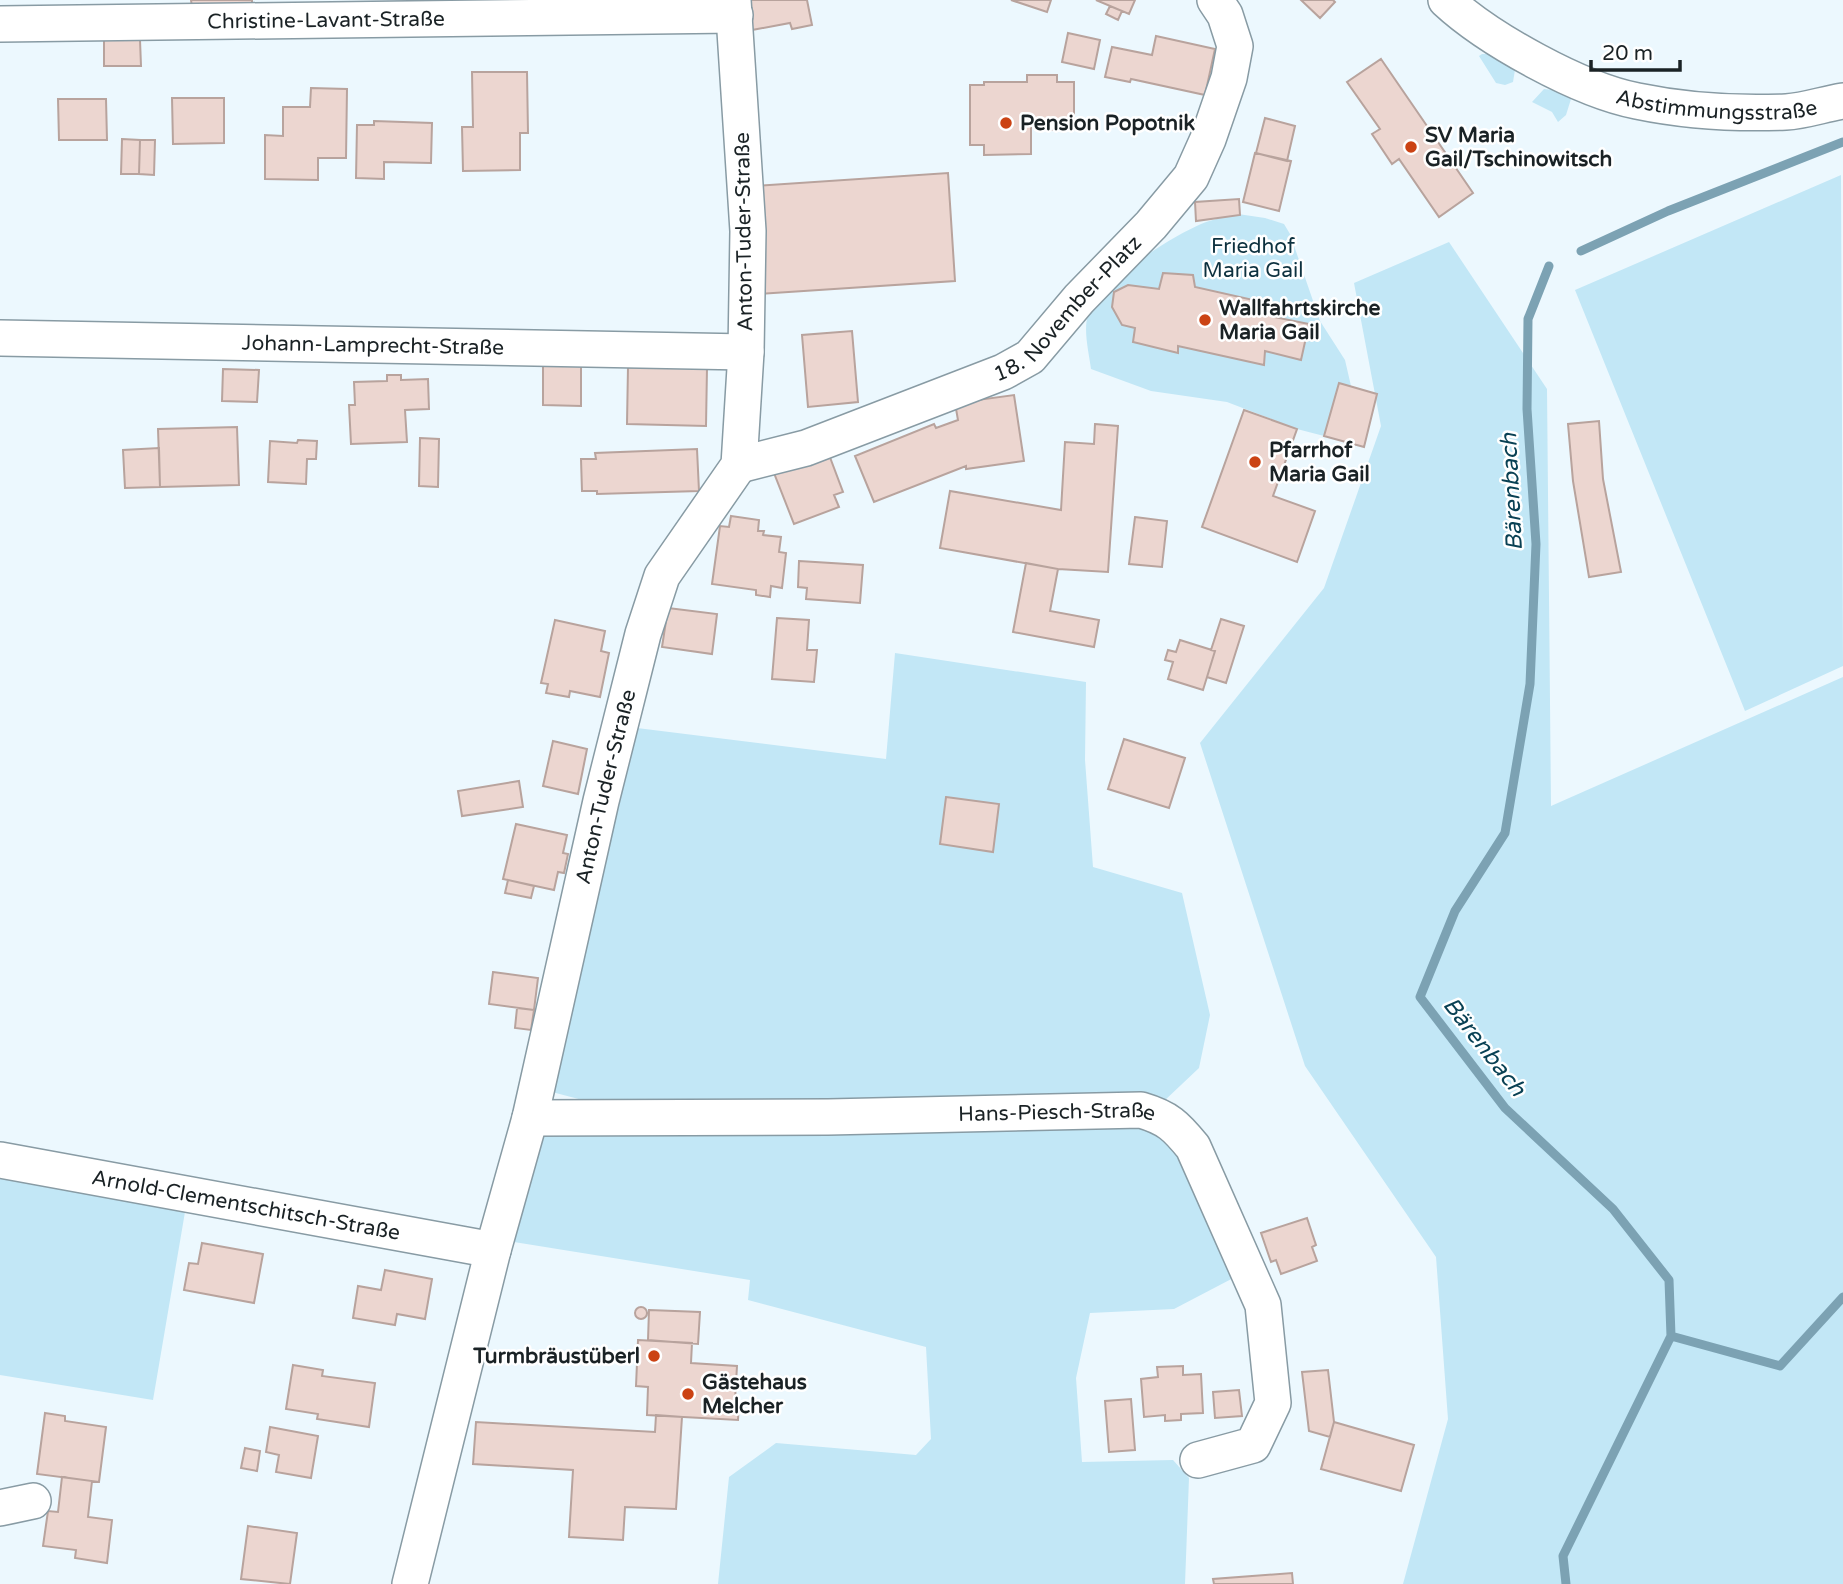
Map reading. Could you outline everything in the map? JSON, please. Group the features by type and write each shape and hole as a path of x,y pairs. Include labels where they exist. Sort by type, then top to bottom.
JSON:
{"street":[{"name":"18. November-Platz","path":"739,465 806,448 1003,372 1030,356 1079,299 1151,225 1191,177 1230,78 1235,46 1225,15 1215,0"},
{"name":"Abstimmungsstraße","path":"1446,0 1462,15 1536,62 1635,101 1724,111 1788,112 1843,101"},
{"name":"Anton-Tuder-Straße","path":"410,1584 493,1250 530,1118 601,801 646,623 662,576 739,465 746,352 748,231 734,7"},
{"name":"Christine-Lavant-Straße","path":"0,24 734,7"},
{"name":"Johann-Lamprecht-Straße","path":"0,338 746,352"},
{"name":"Hans-Piesch-Straße","path":"530,1118 841,1117 1141,1110 1161,1116 1176,1126 1193,1147 1263,1305 1266,1329 1273,1403 1253,1445 1198,1460"},
{"name":"Arnold-Clementschitsch-Straße","path":"0,1160 493,1250"}],"green space":[{"path":"1489,54 1515,70 1513,82 1505,85 1496,83 1479,56"},
{"path":"1544,89 1554,90 1571,99 1566,115 1558,122 1552,112 1532,102"},
{"path":"1841,175 1843,666 1745,711 1575,290"},
{"name":"Friedhof Maria Gail","path":"1238,214 1284,224 1290,234 1320,321 1345,360 1351,386 1339,383 1324,436 1297,429 1227,402 1151,391 1091,369 1086,328 1088,315 1094,302 1106,289 1137,262 1172,239 1201,224","holes":["1163,273 1193,275 1195,287 1275,305 1274,317 1308,324 1301,360 1265,351 1264,365 1178,346 1177,353 1134,342 1135,328 1122,325 1112,307 1114,292 1128,285 1159,289"]},
{"path":"1449,242 1547,389 1551,806 1843,677 1843,1584 1403,1584 1448,1419 1436,1257 1305,1066 1200,743 1324,588 1381,426 1354,283"},
{"path":"895,653 1086,682 1085,760 1093,867 1182,893 1210,1015 1199,1068 1163,1102 590,1102 552,1092 637,728 886,759"},
{"path":"1132,1122 1162,1133 1185,1155 1239,1275 1174,1309 1090,1313 1076,1378 1082,1462 1173,1460 1189,1478 1185,1584 718,1584 729,1477 776,1443 916,1455 931,1439 926,1347 748,1300 750,1280 514,1242 540,1127"},
{"path":"0,1177 185,1212 153,1400 0,1375"}],"building":[{"path":"191,0 252,0 252,6 192,7"},
{"path":"746,0 807,0 812,25 792,29 790,23 752,30"},
{"path":"1011,0 1051,0 1047,12"},
{"path":"1096,0 1135,0 1129,14"},
{"path":"1301,0 1333,0 1335,2 1320,18"},
{"path":"1110,6 1122,11 1118,20 1106,14"},
{"path":"1068,33 1100,40 1094,69 1062,62"},
{"path":"1156,36 1215,49 1205,95 1131,79 1130,82 1105,77 1112,47 1152,55"},
{"path":"104,40 140,40 141,66 104,66"},
{"name":"SV Maria Gail/Tschinowitsch","path":"1381,59 1473,193 1439,217 1399,159 1392,164 1372,134 1380,129 1347,82"},
{"path":"472,72 527,72 528,133 520,133 520,170 463,171 462,127 473,127"},
{"path":"1027,75 1057,75 1057,82 1074,82 1074,130 1045,130 1045,124 1031,124 1031,154 984,155 984,145 970,145 970,85 984,85 984,82 1027,82"},
{"path":"311,88 347,89 346,158 318,158 318,180 265,179 265,135 283,136 283,107 310,107"},
{"path":"172,98 224,98 224,143 173,144"},
{"path":"58,99 106,99 107,140 59,140"},
{"path":"1265,118 1295,126 1287,161 1256,153"},
{"path":"374,121 432,123 431,163 384,162 384,179 356,178 357,125 374,125"},
{"path":"122,139 140,140 139,174 121,174"},
{"path":"140,140 155,140 154,175 139,174"},
{"path":"1255,153 1291,161 1279,211 1243,202"},
{"path":"948,173 955,281 760,294 753,186"},
{"path":"1239,199 1240,215 1196,221 1195,202"},
{"name":"Wallfahrtskirche Maria Gail","path":"1163,273 1193,275 1195,287 1275,305 1274,317 1309,324 1301,360 1265,351 1264,365 1178,346 1178,353 1133,342 1135,328 1122,325 1112,307 1114,292 1128,285 1159,289"},
{"path":"852,331 858,402 808,407 802,335"},
{"path":"543,359 581,359 581,406 543,405"},
{"path":"628,367 707,368 706,426 627,424"},
{"path":"223,369 259,370 257,402 222,401"},
{"path":"387,375 401,375 401,380 428,379 429,409 405,410 407,442 351,444 349,405 355,405 354,382 387,381"},
{"path":"1339,383 1377,394 1364,447 1324,436"},
{"path":"1014,395 1024,461 966,469 966,466 874,502 855,456 934,424 936,428 958,420 955,403"},
{"name":"Pfarrhof Maria Gail","path":"1244,410 1297,429 1273,496 1315,511 1297,562 1202,527"},
{"path":"1599,421 1603,479 1621,572 1589,577 1573,481 1568,424"},
{"path":"1095,424 1118,426 1108,572 1058,569 940,548 950,491 1061,510 1065,442 1094,444"},
{"path":"237,427 239,485 160,487 158,429"},
{"path":"420,438 439,439 438,487 419,486"},
{"path":"298,440 317,441 316,459 307,459 306,484 268,482 270,441 297,443"},
{"path":"159,448 160,487 125,488 123,450"},
{"path":"697,449 699,491 597,494 597,491 582,491 581,459 596,459 595,453"},
{"path":"828,452 843,492 834,495 839,507 794,524 774,473"},
{"path":"731,516 759,520 758,531 764,531 763,535 781,537 779,552 786,553 782,588 771,586 770,597 756,595 756,590 712,584 720,526 729,527"},
{"path":"1135,517 1167,521 1162,567 1129,564"},
{"path":"799,561 863,565 860,603 806,599 807,588 798,587"},
{"path":"1026,563 1058,569 1050,611 1099,620 1094,647 1013,632"},
{"path":"668,608 717,614 712,654 662,647"},
{"path":"777,618 809,620 807,650 817,650 814,682 772,679"},
{"path":"1221,619 1244,626 1226,683 1207,677 1215,651 1211,650"},
{"path":"555,620 605,631 601,651 609,653 600,697 570,691 569,697 546,693 548,684 541,683"},
{"path":"1180,640 1215,651 1203,690 1168,679 1173,662 1165,660 1168,650 1176,652"},
{"path":"1124,739 1185,758 1169,808 1108,789"},
{"path":"553,741 587,749 578,794 543,786"},
{"path":"519,781 523,807 462,816 458,791"},
{"path":"946,797 999,804 993,852 940,844"},
{"path":"516,824 567,835 563,853 568,854 564,873 558,872 554,890 503,879"},
{"path":"508,880 534,886 531,898 505,893"},
{"path":"493,972 538,978 534,1010 489,1004"},
{"path":"517,1008 534,1010 531,1030 515,1028"},
{"path":"1307,1218 1316,1245 1312,1247 1317,1261 1281,1274 1276,1260 1271,1262 1261,1233"},
{"path":"202,1243 263,1254 254,1303 184,1290 189,1263 198,1264"},
{"path":"385,1270 432,1279 425,1319 397,1314 395,1325 353,1318 358,1286 381,1290"},
{"path":"641,1307 647,1313 641,1319 635,1313"},
{"path":"649,1310 700,1312 698,1344 648,1340"},
{"path":"638,1340 692,1343 691,1363 737,1366 735,1400 739,1400 738,1420 647,1415 648,1387 636,1386"},
{"path":"293,1365 323,1370 322,1376 375,1383 369,1427 317,1419 318,1414 286,1409"},
{"path":"1183,1366 1183,1375 1201,1374 1203,1413 1181,1414 1181,1420 1165,1421 1165,1415 1144,1417 1141,1379 1158,1377 1157,1367"},
{"path":"1328,1370 1334,1422 1330,1437 1309,1431 1302,1372"},
{"path":"1239,1390 1242,1416 1215,1418 1213,1392"},
{"path":"1131,1399 1135,1450 1109,1452 1105,1401"},
{"path":"45,1413 65,1416 65,1421 106,1427 99,1482 37,1474"},
{"path":"656,1415 682,1417 676,1509 625,1507 623,1540 569,1537 573,1470 473,1464 476,1422 655,1432"},
{"path":"1334,1422 1414,1445 1401,1491 1321,1469"},
{"path":"270,1427 318,1436 311,1478 276,1472 279,1455 266,1452"},
{"path":"245,1448 260,1451 257,1471 241,1468"},
{"path":"62,1477 92,1481 88,1517 112,1520 107,1563 75,1558 76,1550 43,1546 48,1511 58,1512"},
{"path":"248,1526 297,1533 290,1584 241,1579"},
{"path":"1292,1573 1293,1584 1214,1584 1213,1579"}],"waterway":[{"name":"Bärenbach","path":"1581,251 1668,211 1843,142"},
{"name":"Bärenbach","path":"1549,266 1528,319 1527,409 1536,544 1530,684 1505,833 1455,911 1420,997 1505,1108 1613,1209 1669,1280 1671,1336 1563,1556 1566,1584"},
{"path":"1671,1336 1780,1366 1843,1297"}],"place":[{"name":"Pension Popotnik","path":"1006,123"},
{"name":"SV Maria Gail/Tschinowitsch","path":"1411,147"},
{"name":"Wallfahrtskirche Maria Gail","path":"1205,320"},
{"name":"Pfarrhof Maria Gail","path":"1255,462"},
{"name":"Turmbräustüberl","path":"654,1356"},
{"name":"Gästehaus Melcher","path":"688,1394"}]}
